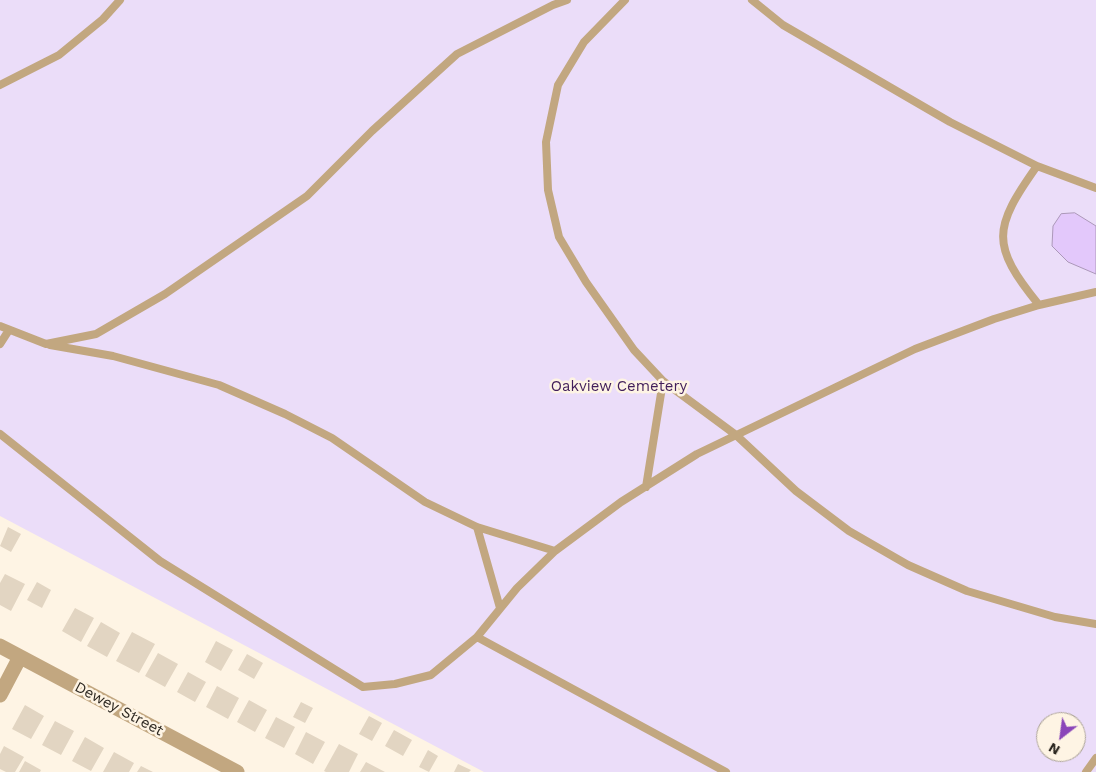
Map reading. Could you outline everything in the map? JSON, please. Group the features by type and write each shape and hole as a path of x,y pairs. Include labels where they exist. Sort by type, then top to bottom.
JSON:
{"street":[{"name":"Dewey Street","path":"0,646 237,772"},
{"path":"0,695 20,657"}],"lane":[{"path":"0,85 59,55 103,19 120,0"},
{"path":"46,344 96,334 166,294 307,196 372,131 457,54 553,5 567,0"},
{"path":"625,0 584,42 558,86 546,142 548,190 559,237 581,275 634,350 662,381 736,435 796,491 849,531 908,564 967,591 1055,617 1096,624"},
{"path":"752,0 783,26 950,122 1038,166 1096,188"},
{"path":"1038,166 1014,199 1003,228 1004,254 1016,277 1039,305"},
{"path":"0,434 160,562 363,687 395,684 431,675 477,637 517,588 555,551 646,486 697,454 915,349 1039,305 1096,292"},
{"path":"0,326 46,344 113,356 176,372 228,389 332,438 425,502 477,527 555,551"},
{"path":"0,344 9,330"},
{"path":"646,486 662,381"},
{"path":"477,527 500,608"},
{"path":"477,637 726,772"},
{"path":"1086,772 1096,758"}],"green space":[{"name":"Oakview Cemetery","path":"0,0 1096,0 1096,772 484,772 0,516"}],"shaded area":[{"path":"1075,213 1096,226 1096,274 1068,262 1052,246 1053,226 1061,214"}],"building":[{"path":"8,527 21,534 11,552 0,546"},
{"path":"5,574 25,584 11,611 0,605 0,583"},
{"path":"37,582 51,590 42,608 27,600"},
{"path":"75,608 94,618 81,642 62,631"},
{"path":"101,622 120,633 107,657 87,646"},
{"path":"132,632 155,644 139,673 116,661"},
{"path":"216,641 233,650 221,671 205,662"},
{"path":"158,653 178,664 165,687 145,676"},
{"path":"247,654 263,663 254,679 238,670"},
{"path":"188,672 206,682 195,702 177,692"},
{"path":"217,686 239,698 228,719 206,707"},
{"path":"249,700 267,710 255,732 237,722"},
{"path":"301,702 313,708 305,723 293,717"},
{"path":"25,705 44,716 31,739 12,729"},
{"path":"369,716 382,723 372,741 359,734"},
{"path":"276,717 295,727 284,748 265,738"},
{"path":"55,721 74,731 61,755 42,745"},
{"path":"394,730 412,740 403,756 385,746"},
{"path":"306,732 325,742 313,764 295,754"},
{"path":"85,737 104,748 91,771 72,761"},
{"path":"339,744 358,754 349,772 324,771"},
{"path":"4,746 24,757 15,772 6,772 0,769 0,754"},
{"path":"428,750 438,756 429,772 419,767"},
{"path":"114,752 134,763 129,772 103,772"},
{"path":"25,761 41,770 40,772 19,772"},
{"path":"366,762 385,772 360,772"},
{"path":"458,764 471,770 469,772 454,772"},
{"path":"141,766 153,772 137,772"}]}
